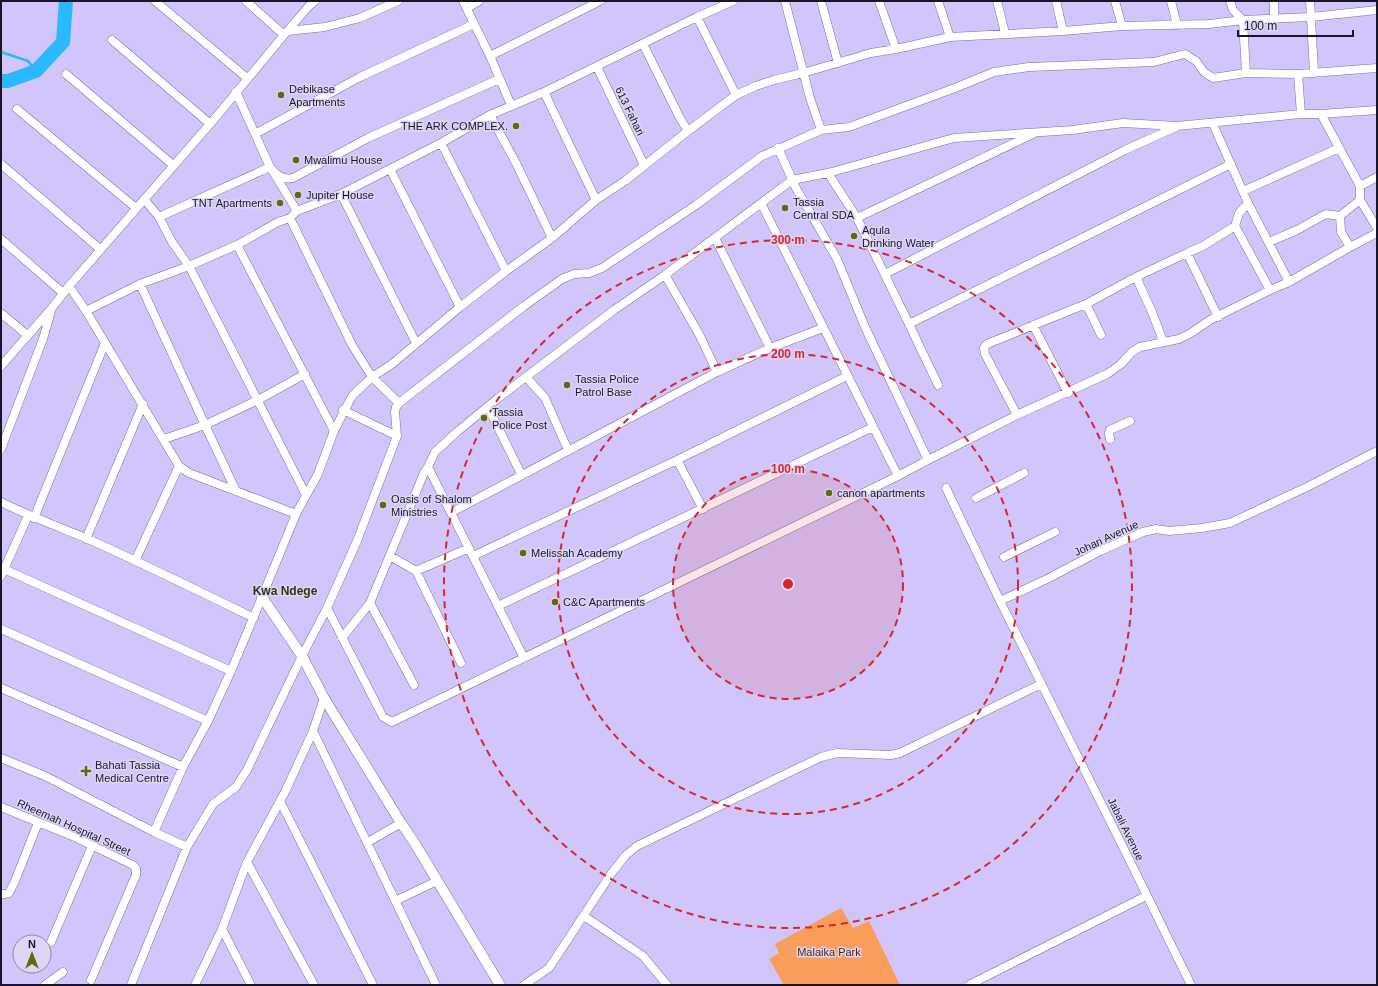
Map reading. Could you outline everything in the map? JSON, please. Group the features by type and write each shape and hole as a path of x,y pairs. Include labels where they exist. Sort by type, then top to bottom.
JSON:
{"street":[{"path":"154,1 247,78"},
{"path":"246,1 286,33 325,27 360,18 398,1"},
{"path":"1,366 247,78 315,1"},
{"path":"479,1 465,4 511,105"},
{"path":"490,56 600,1"},
{"path":"86,310 140,284 189,266 237,245 278,222 290,218 297,211 341,194 441,143 490,115 544,92 665,32 733,1"},
{"path":"785,1 803,73 821,130"},
{"path":"821,1 838,63"},
{"path":"879,1 896,49"},
{"path":"938,1 950,37"},
{"path":"997,1 1005,33"},
{"path":"1056,1 1063,31"},
{"path":"1114,1 1122,26"},
{"path":"1171,1 1177,25"},
{"path":"1230,1 1233,10 1243,20 1246,73"},
{"path":"1274,1 1274,19"},
{"path":"1310,1 1314,72"},
{"path":"1368,1 1368,10"},
{"path":"154,832 183,767 208,721 231,671 296,514 318,474 334,431 352,396 372,377 392,364 506,271 552,238 596,200 624,181 688,130 736,95 774,80 871,53 950,37 1063,31 1122,26 1209,24 1243,20 1311,17 1377,10"},
{"path":"697,18 736,95"},
{"path":"255,134 360,77 474,24"},
{"path":"112,40 209,123"},
{"path":"643,44 680,118 688,130"},
{"path":"130,985 187,847 213,804 236,786 247,770 327,608 357,541 397,436 396,407 399,403 524,306 562,279 574,274 589,273 602,268 696,205 762,156 778,148 821,130 849,127 956,88 994,72 1029,67 1154,62 1185,54 1196,61 1204,72 1213,78 1246,73 1298,74 1377,68"},
{"name":"613 Fahari","path":"597,67 644,165"},
{"path":"66,74 173,165"},
{"path":"1298,74 1301,114"},
{"path":"270,167 275,174 279,176 284,178 293,178 368,138 499,79"},
{"path":"236,92 270,167 297,211"},
{"path":"544,92 596,200"},
{"path":"17,109 136,208"},
{"path":"342,638 370,603 424,473 428,468 435,452 458,431 526,377 614,310 665,275 792,180 828,173 954,138 1072,130 1123,122 1177,126 1213,124 1301,114 1377,110"},
{"path":"1321,114 1360,186 1360,200 1377,228"},
{"path":"490,115 517,165 552,238"},
{"path":"1213,124 1248,203 1289,282"},
{"path":"885,274 1125,150 1177,126"},
{"path":"857,218 1037,132"},
{"path":"441,143 506,271"},
{"path":"778,148 792,180 837,259 865,327 928,460"},
{"path":"1243,191 1339,148"},
{"path":"1,164 100,249"},
{"path":"909,324 1231,164"},
{"path":"159,217 270,167"},
{"path":"390,169 460,307"},
{"path":"828,173 857,218 938,385"},
{"path":"1360,186 1377,177"},
{"path":"341,194 416,343"},
{"path":"144,199 159,217 172,242 189,266 306,495"},
{"path":"1269,242 1297,230 1326,214 1340,216 1360,200"},
{"path":"761,203 846,376 898,476"},
{"path":"1017,415 985,354 984,348 987,344 1086,304 1136,277 1203,246 1235,226 1239,212 1248,203"},
{"path":"1340,216 1342,232 1350,247"},
{"path":"290,218 352,345 372,377 399,403"},
{"path":"1235,226 1270,290"},
{"path":"327,608 383,717 392,722 898,476 1017,415 1107,374 1140,347 1163,341 1179,339 1210,320 1289,282 1377,233"},
{"path":"715,238 770,348"},
{"path":"1,239 63,293"},
{"path":"237,245 334,431"},
{"path":"1187,253 1218,317"},
{"path":"665,275 699,334 717,372"},
{"path":"1136,277 1163,341"},
{"path":"140,284 236,491"},
{"path":"69,286 86,310 104,343 180,466 189,473 296,514"},
{"path":"1086,304 1101,335"},
{"path":"1,449 43,339 51,309"},
{"path":"1,313 27,335"},
{"path":"1033,325 1068,393"},
{"path":"452,512 521,474 717,372 770,348 823,328"},
{"path":"104,343 31,517 3,572 231,671"},
{"path":"164,439 205,425 258,400 305,374"},
{"path":"473,556 677,460 846,376"},
{"path":"526,377 545,398 568,450"},
{"path":"86,539 143,404"},
{"path":"488,407 521,474"},
{"path":"344,410 397,436"},
{"path":"1110,439 1110,430 1130,421"},
{"path":"498,606 873,427"},
{"name":"Johari Avenue","path":"1000,601 1049,578 1100,551 1143,532 1156,529 1169,531 1202,528 1230,523 1309,486 1377,451"},
{"path":"677,460 703,509"},
{"path":"135,560 180,466"},
{"path":"428,468 452,512 524,658"},
{"path":"976,498 1024,473"},
{"path":"524,985 549,968 611,874 626,855 636,846 821,757 837,753 892,755 900,753 1041,684 946,488"},
{"path":"1,502 31,517 135,560 254,618"},
{"path":"1004,557 1055,532"},
{"path":"416,570 469,548"},
{"path":"390,556 416,570 461,663"},
{"path":"262,597 302,656 324,698 414,842 500,985"},
{"path":"370,603 414,685"},
{"path":"1,629 208,721"},
{"name":"Jabali Avenue","path":"1041,684 1126,851 1146,896 1191,985"},
{"path":"1,688 183,767"},
{"path":"195,985 222,929 246,862 280,801 313,731 324,698"},
{"path":"313,731 436,985"},
{"path":"1,758 45,776 154,832 187,847"},
{"path":"280,801 373,985"},
{"name":"Rheemah Hospital Street","path":"1,807 70,835 133,865 136,868 137,872 91,980"},
{"path":"1,894 9,893 16,882 38,823"},
{"path":"368,842 401,823"},
{"path":"52,940 92,846"},
{"path":"246,862 314,985"},
{"path":"395,900 437,881"},
{"path":"970,985 1146,896"},
{"path":"584,916 643,956 667,985"},
{"path":"222,929 251,985"},
{"path":"45,985 63,972"}],"green space":[{"name":"Malaika Park","path":"841,908 853,928 869,921 900,985 784,985 769,959 779,953 775,944"}],"waterway":[{"path":"1,81 8,81 36,71 63,42 66,1"},
{"path":"1,52 28,61 36,71"}],"place":[{"name":"Debikase Apartments","path":"281,95"},
{"name":"THE ARK COMPLEX.","path":"516,126"},
{"name":"Mwalimu House","path":"296,160"},
{"name":"Jupiter House","path":"298,195"},
{"name":"TNT Apartments","path":"280,203"},
{"name":"Tassia Central SDA","path":"785,208"},
{"name":"Aqula Drinking Water","path":"854,236"},
{"name":"Tassia Police Patrol Base","path":"567,385"},
{"name":"Tassia Police Post","path":"484,418"},
{"name":"canon apartments","path":"829,493"},
{"name":"Oasis of Shalom Ministries","path":"383,505"},
{"name":"Melissah Academy","path":"523,553"},
{"name":"C&C Apartments","path":"555,602"},
{"name":"Bahati Tassia Medical Centre","path":"86,771"}],"district":[{"name":"Kwa Ndege","path":"285,591"}]}
